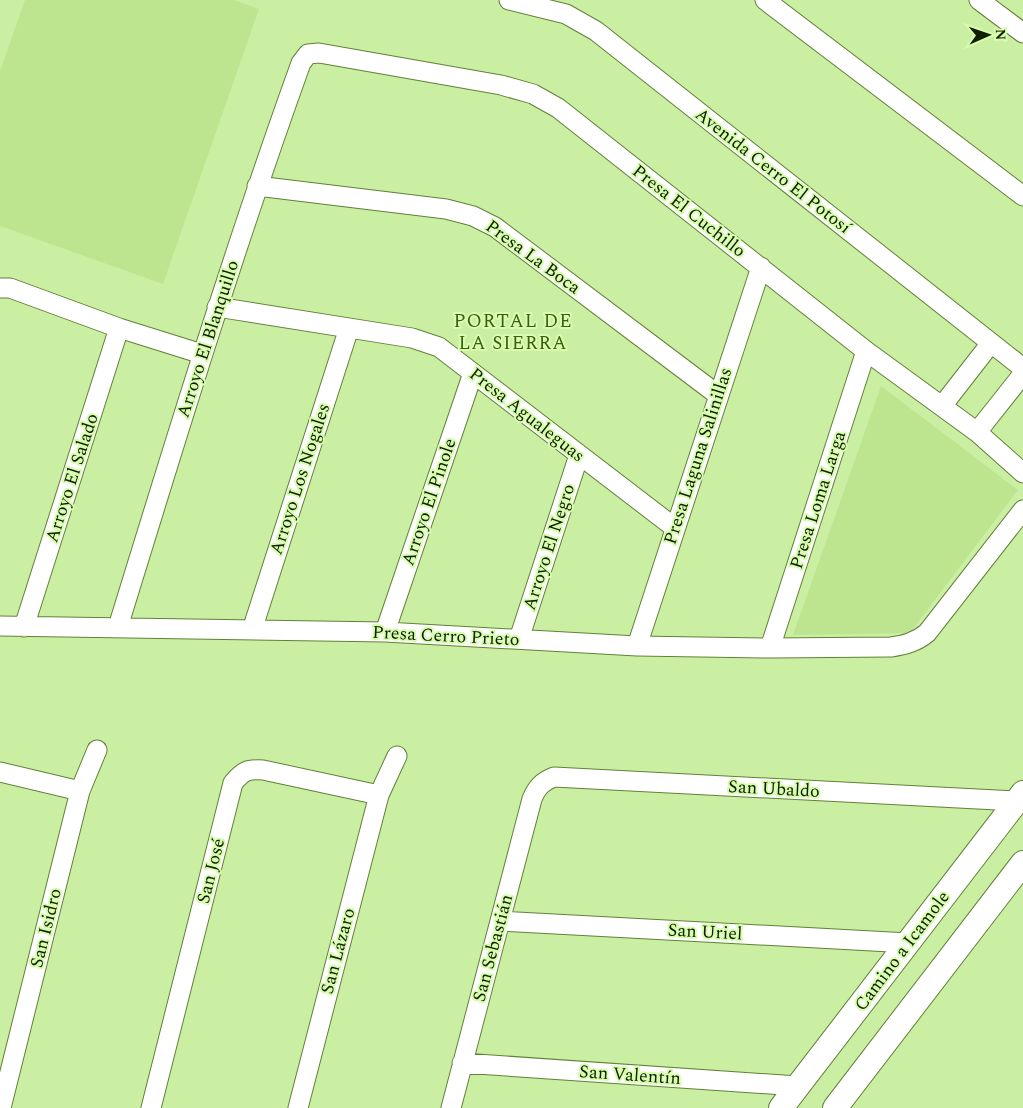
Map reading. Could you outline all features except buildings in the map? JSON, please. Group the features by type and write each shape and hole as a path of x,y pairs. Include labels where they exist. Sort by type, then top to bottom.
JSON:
{"street":[{"name":"Avenida Cerro El Potosí","path":"509,0 566,14 596,31 1023,368"},
{"path":"765,0 1023,196"},
{"path":"979,0 1023,33"},
{"name":"Arroyo El Blanquillo","path":"118,627 202,354 257,186 301,63 308,54"},
{"name":"Presa El Cuchillo","path":"308,54 357,60 501,85 533,94 558,108 866,351 977,432 1023,473"},
{"name":"Presa La Boca","path":"257,186 446,209 473,216 495,227 718,395"},
{"name":"Presa Laguna Salinillas","path":"636,646 761,267"},
{"path":"2,288 10,288 120,328 202,354"},
{"name":"Presa Agualeguas","path":"217,307 412,338 439,347 675,528"},
{"name":"Arroyo El Salado","path":"24,627 120,328"},
{"name":"Arroyo Los Nogales","path":"252,630 349,328"},
{"path":"942,406 991,343"},
{"name":"Presa Loma Larga","path":"770,648 866,351"},
{"name":"Arroyo El Pinole","path":"385,632 473,373"},
{"path":"977,432 1023,374"},
{"name":"Arroyo El Negro","path":"519,639 579,455"},
{"name":"Presa Cerro Prieto","path":"0,626 385,632 636,646 891,647 906,645 919,640 928,633 1023,510"},
{"name":"San Isidro","path":"1,1108 80,791 97,750"},
{"name":"San Lázaro","path":"298,1108 379,795 397,756"},
{"name":"San José","path":"151,1108 233,783 242,773 253,769 379,795"},
{"path":"0,772 80,791"},
{"name":"San Ubaldo","path":"537,788 554,777 1019,797"},
{"name":"San Sebastián","path":"451,1108 532,799 537,788"},
{"name":"Camino a Icamole","path":"781,1108 1019,797"},
{"path":"835,1108 1023,863"},
{"name":"San Uriel","path":"500,921 909,943"},
{"name":"San Valentín","path":"462,1063 798,1086"}],"shaded area":[{"path":"25,0 234,0 259,9 163,284 0,226 0,71"},
{"path":"881,386 1018,490 910,633 793,635"}],"district":[{"name":"PORTAL DE LA SIERRA","path":"513,332"}]}
